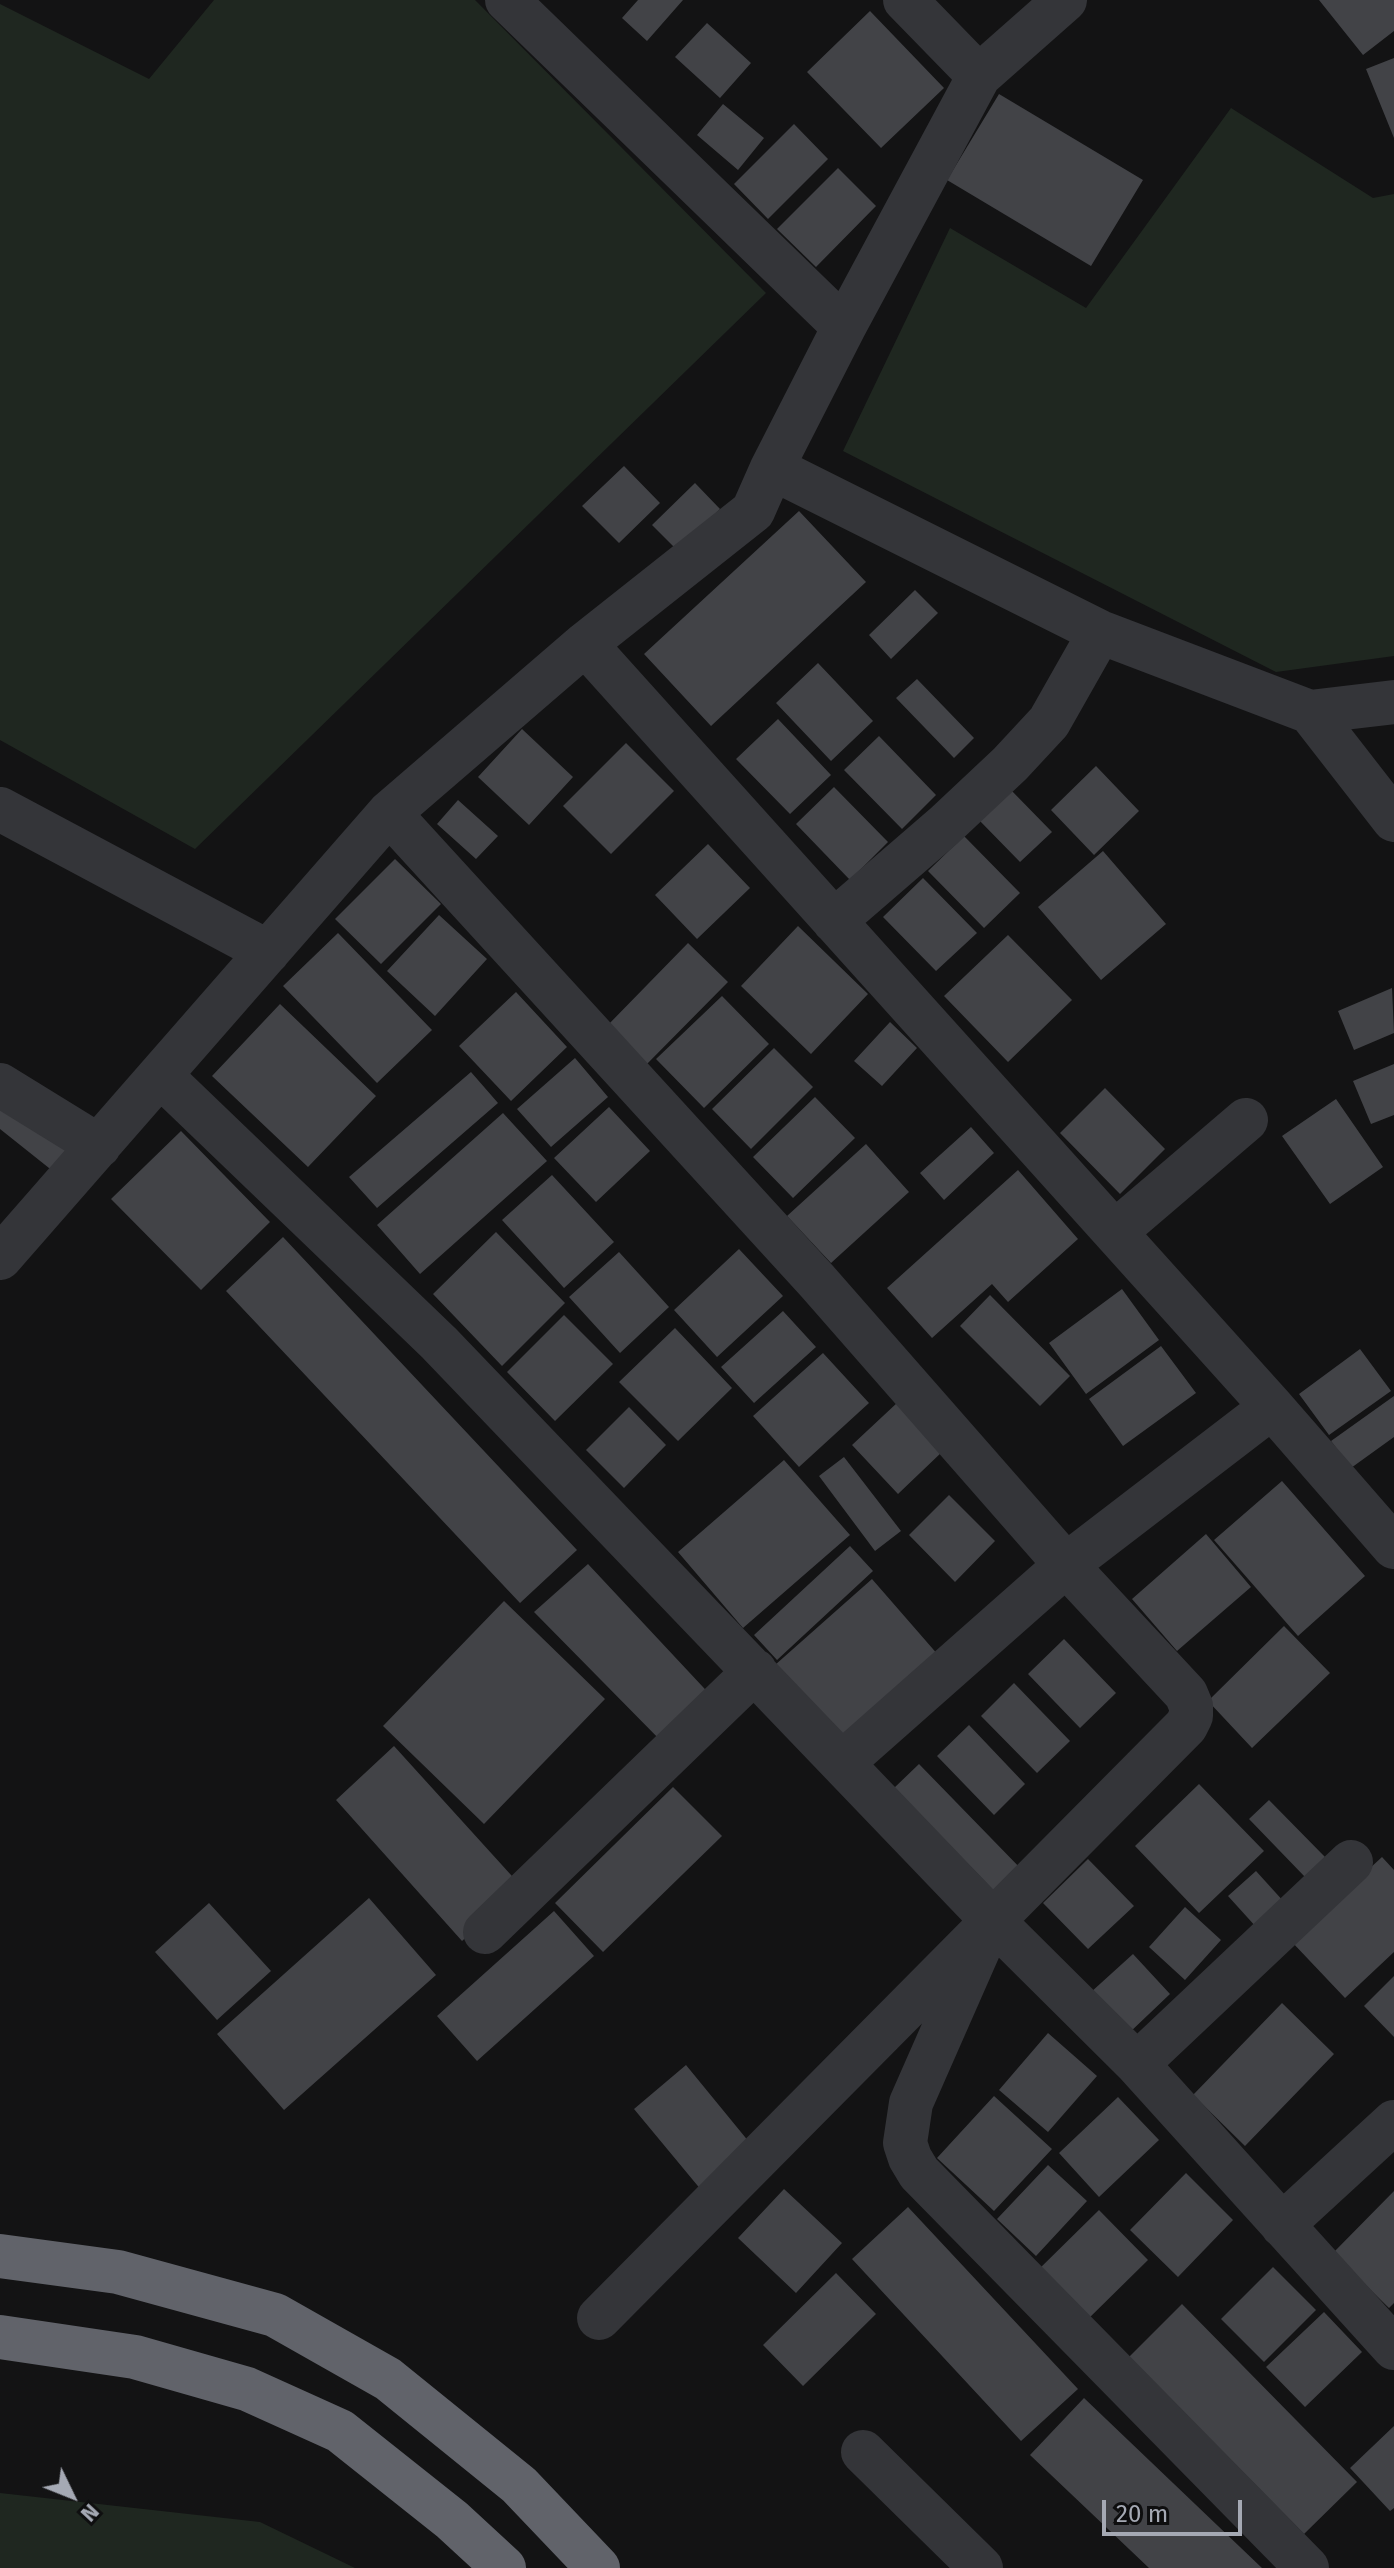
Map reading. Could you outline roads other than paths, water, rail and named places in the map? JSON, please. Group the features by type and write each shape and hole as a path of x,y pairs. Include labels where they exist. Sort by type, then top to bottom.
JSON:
{"highway":[{"path":"0,2256 118,2272 275,2315 388,2379 519,2485 598,2568"},
{"path":"0,2337 135,2357 247,2389 340,2431 452,2520 504,2568"}],"street":[{"path":"507,0 844,327"},
{"path":"905,0 979,76"},
{"path":"0,1258 389,813 585,644 753,511 844,327 979,76 1065,0"},
{"path":"772,468 1100,632 1310,712 1394,702"},
{"path":"834,921 944,826 1049,722 1100,632"},
{"path":"585,644 1272,1407 1394,1547"},
{"path":"1310,712 1394,820"},
{"path":"0,809 268,952"},
{"path":"389,813 817,1281 1066,1565 1186,1694 1191,1706 1191,1716 1186,1726 599,2318"},
{"path":"160,1075 439,1343 992,1920 1137,2064 1394,2348"},
{"path":"0,1085 99,1146"},
{"path":"1115,1232 1246,1120"},
{"path":"842,1763 1066,1565 1272,1407"},
{"path":"485,1932 755,1671"},
{"path":"1137,2064 1351,1862"},
{"path":"992,1920 911,2103 905,2143 910,2158 919,2173 1307,2568"},
{"path":"1282,2225 1394,2122"},
{"path":"863,2452 981,2568"}]}
